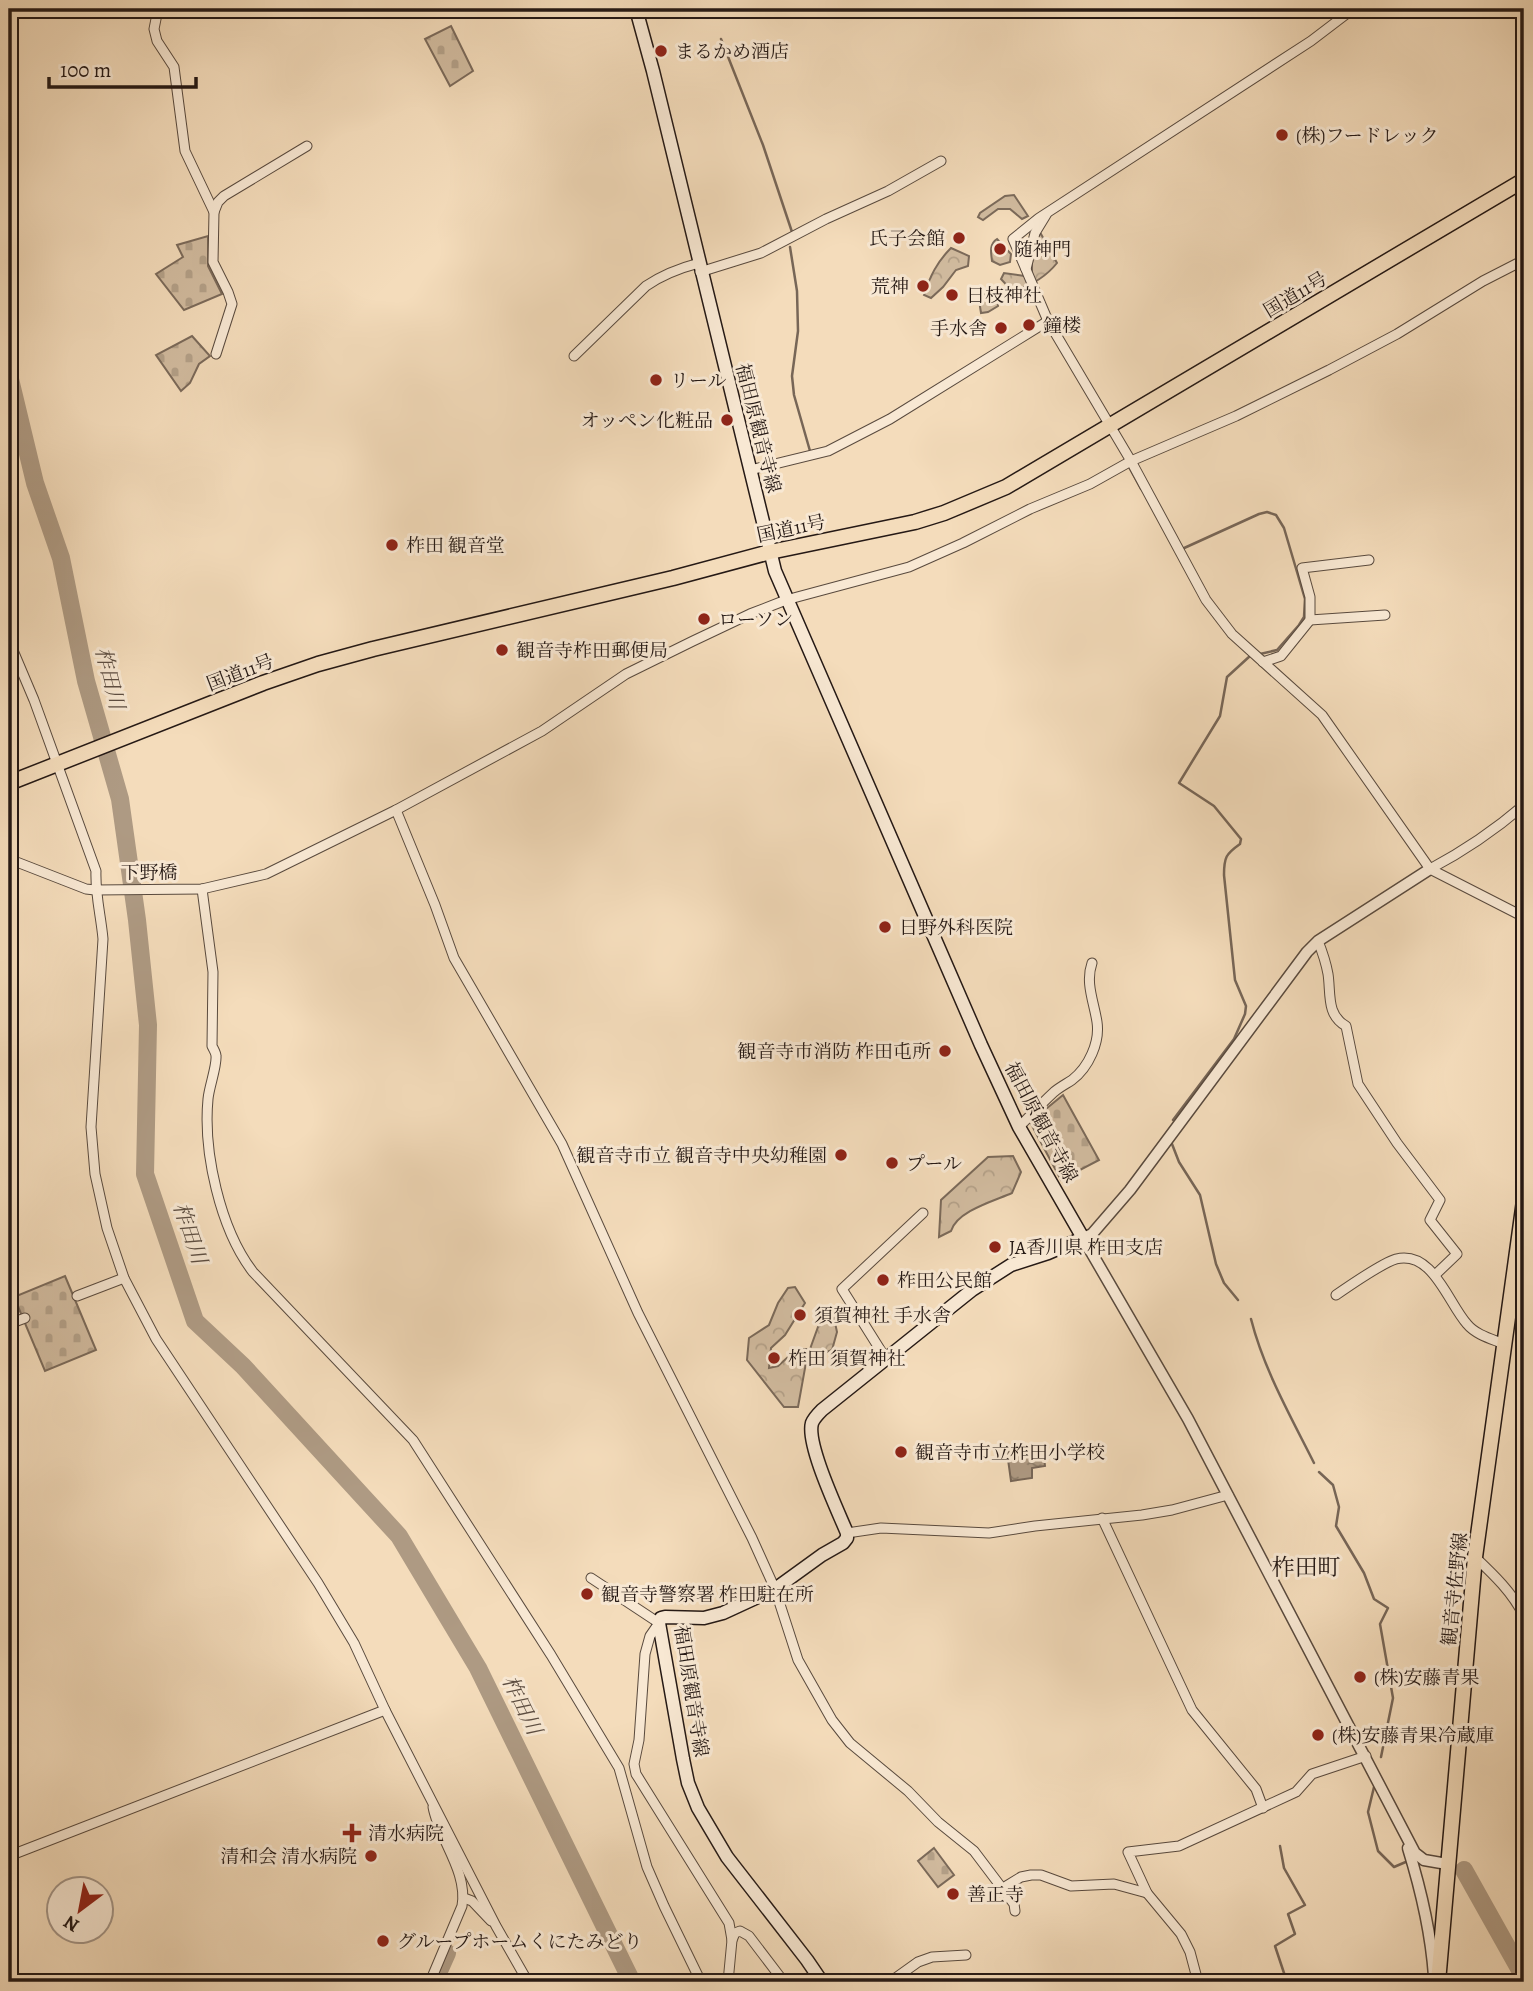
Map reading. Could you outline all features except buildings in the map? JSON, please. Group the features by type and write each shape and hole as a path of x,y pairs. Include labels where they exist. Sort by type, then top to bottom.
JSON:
{"main road":[{"name":"福田原観音寺線","path":"636,9 775,571 981,1045 1020,1126 1083,1238"},
{"name":"国道11号","path":"9,783 318,664 770,552 915,522 944,513 1006,487 1524,180"},
{"name":"観音寺佐野線","path":"1436,1982 1475,1557 1524,1201"},
{"path":"847,1533 815,1453 811,1424 822,1410 966,1294 1011,1265 1083,1238"},
{"name":"福田原観音寺線","path":"822,1982 727,1857 698,1808 688,1783 659,1623 665,1616 704,1618 723,1613 775,1589 843,1543 847,1533"}],"street":[{"path":"159,9 154,29 156,41 174,67 185,151 214,212"},
{"path":"1353,9 1311,41 1049,212 1013,239 1048,321 1131,461 1206,600 1231,634 1322,715 1430,869 1524,917"},
{"path":"216,354 232,304 213,262 214,212 218,202 307,146"},
{"path":"575,356 646,286 658,278 684,267 700,267 761,253 888,191 941,161"},
{"path":"1026,269 1035,233 1049,212"},
{"name":"下野橋","path":"9,859 86,889 95,890 202,890 266,874 396,810 541,731 626,674 750,614 786,600 909,566 1090,484 1131,461 1197,434 1397,334 1483,281 1524,260"},
{"path":"750,470 828,451 890,419 1048,321"},
{"path":"1263,662 1280,656 1310,620 1310,597 1302,568 1369,560"},
{"path":"1310,620 1385,615"},
{"path":"9,642 34,700 96,871 95,890 103,939 92,1127 94,1162 107,1228 124,1278 156,1339 318,1583 354,1643 385,1710 496,1926 528,1982"},
{"path":"1447,1864 1424,1860 1415,1853 1188,1419 1083,1238 1092,1234 1130,1190 1307,952 1318,941 1430,869 1465,851 1524,805"},
{"path":"396,810 454,958 562,1144 638,1313 711,1454 775,1589 798,1660 832,1720 850,1743 908,1791 937,1822 975,1851 1014,1904 1014,1911"},
{"path":"202,890 212,972 212,1046 216,1057 208,1099 209,1150 216,1191 242,1257 253,1272 413,1440 551,1655 619,1768 647,1867 701,1982"},
{"path":"1318,941 1328,971 1331,1010 1338,1022 1346,1026 1359,1084 1397,1143 1440,1199 1430,1220 1457,1254 1435,1275"},
{"path":"1020,1126 1061,1086 1074,1079 1086,1064 1098,1041 1098,1026 1088,974 1092,964"},
{"path":"886,1359 842,1289 923,1213"},
{"path":"1336,1295 1394,1259 1408,1258 1435,1275 1467,1325 1504,1344"},
{"path":"77,1296 124,1278"},
{"path":"9,1324 25,1318"},
{"path":"847,1533 881,1528 989,1534 1102,1518 1142,1516 1228,1495"},
{"path":"1102,1518 1192,1710 1256,1789 1263,1808"},
{"path":"1475,1557 1516,1601 1524,1616"},
{"path":"591,1578 659,1623 650,1636 645,1654 639,1740 634,1764 636,1774 729,1923 732,1940 728,1982"},
{"path":"9,1856 385,1710"},
{"path":"1198,1982 1190,1952 1181,1934 1147,1893 1128,1852 1179,1846 1296,1792 1312,1774 1366,1756"},
{"path":"619,1768 634,1764"},
{"path":"430,1982 464,1898 458,1873 436,1821 432,1798"},
{"path":"1401,1826 1424,1908 1436,1982"},
{"path":"1003,1888 1021,1877 1041,1875 1071,1886 1114,1884 1147,1893"},
{"path":"464,1898 472,1902 496,1926"},
{"path":"732,1940 735,1933 740,1931 749,1936 784,1982"},
{"path":"890,1982 918,1962 932,1957 966,1955"}],"green space":[{"path":"451,26 473,71 450,86 425,39"},
{"path":"1014,195 1028,216 1022,219 1010,209 998,209 983,220 978,217 1005,196"},
{"path":"1041,234 1057,263 1037,281 1012,291 1001,279 1004,273 1032,277 1036,236"},
{"path":"208,236 208,266 222,294 184,310 156,274 183,257 177,245"},
{"path":"997,239 1011,254 1010,262 1000,265 992,261 992,246"},
{"path":"951,248 969,256 968,266 956,270 931,298 924,295 934,270"},
{"path":"988,291 997,297 998,306 981,313 979,300"},
{"path":"192,336 210,356 199,364 190,383 181,391 156,355"},
{"path":"1063,1095 1099,1160 1061,1180 1030,1122"},
{"path":"1013,1156 1021,1172 1012,1193 968,1212 951,1231 939,1237 941,1200 988,1157"},
{"path":"65,1276 96,1350 45,1371 14,1297"},
{"path":"795,1287 805,1303 785,1335 771,1348 769,1368 778,1366 797,1349 810,1349 818,1327 834,1318 837,1332 832,1350 807,1357 798,1407 784,1407 747,1360 749,1338 769,1325 788,1288"},
{"path":"934,1848 954,1875 938,1887 918,1861"}],"water":[{"path":"1043,1447 1045,1466 1032,1468 1032,1478 1011,1481 1007,1452"}],"waterway":[{"path":"721,39 763,145 792,232"},
{"path":"790,247 797,291 798,331 792,376 794,395 810,451"},
{"name":"柞田川","path":"9,375 35,483 61,558 86,681 120,799 148,1025 145,1174 195,1321 243,1366 399,1536 478,1668 632,1982"},
{"path":"1129,467 1141,489"},
{"path":"1182,549 1259,514 1267,512 1276,515 1284,528 1305,599 1304,617 1277,650 1260,654"},
{"path":"1173,1120 1234,1039 1245,1014 1246,1006 1235,980 1224,875 1227,856 1240,844 1241,839 1214,806 1179,783 1220,716 1227,677 1250,656"},
{"path":"1172,1144 1179,1162 1200,1195 1216,1264 1224,1283 1238,1300"},
{"path":"1251,1319 1271,1375 1314,1463"},
{"path":"1319,1472 1333,1485 1339,1507 1336,1526 1364,1573 1374,1599 1388,1608 1380,1624 1393,1698 1381,1757"},
{"path":"1374,1787 1368,1812 1378,1851 1394,1867 1408,1861"},
{"path":"1280,1846 1284,1868 1305,1905 1288,1914 1295,1934 1275,1946 1287,1982"},
{"path":"1464,1870 1524,1977"},
{"path":"434,1982 447,1953"}],"place":[{"name":"まるかめ酒店","path":"661,51"},
{"name":"(株)フードレック","path":"1282,135"},
{"name":"氏子会館","path":"959,238"},
{"name":"随神門","path":"1000,249"},
{"name":"荒神","path":"923,286"},
{"name":"日枝神社","path":"952,295"},
{"name":"鐘楼","path":"1029,325"},
{"name":"手水舎","path":"1001,328"},
{"name":"リール","path":"656,380"},
{"name":"オッペン化粧品","path":"727,420"},
{"name":"柞田 観音堂","path":"392,545"},
{"name":"ローソン","path":"704,619"},
{"name":"観音寺柞田郵便局","path":"502,650"},
{"name":"日野外科医院","path":"885,927"},
{"name":"観音寺市消防 柞田屯所","path":"945,1051"},
{"name":"観音寺市立 観音寺中央幼稚園","path":"841,1155"},
{"name":"プール","path":"892,1163"},
{"name":"JA香川県 柞田支店","path":"995,1247"},
{"name":"柞田公民館","path":"883,1280"},
{"name":"須賀神社 手水舎","path":"800,1315"},
{"name":"柞田 須賀神社","path":"774,1358"},
{"name":"観音寺市立柞田小学校","path":"901,1452"},
{"name":"観音寺警察署 柞田駐在所","path":"587,1594"},
{"name":"(株)安藤青果","path":"1360,1677"},
{"name":"(株)安藤青果冷蔵庫","path":"1318,1735"},
{"name":"清水病院","path":"352,1833"},
{"name":"清和会 清水病院","path":"371,1856"},
{"name":"善正寺","path":"953,1894"},
{"name":"グループホームくにたみどり","path":"383,1941"}],"district":[{"name":"柞田町","path":"1306,1567"}]}
